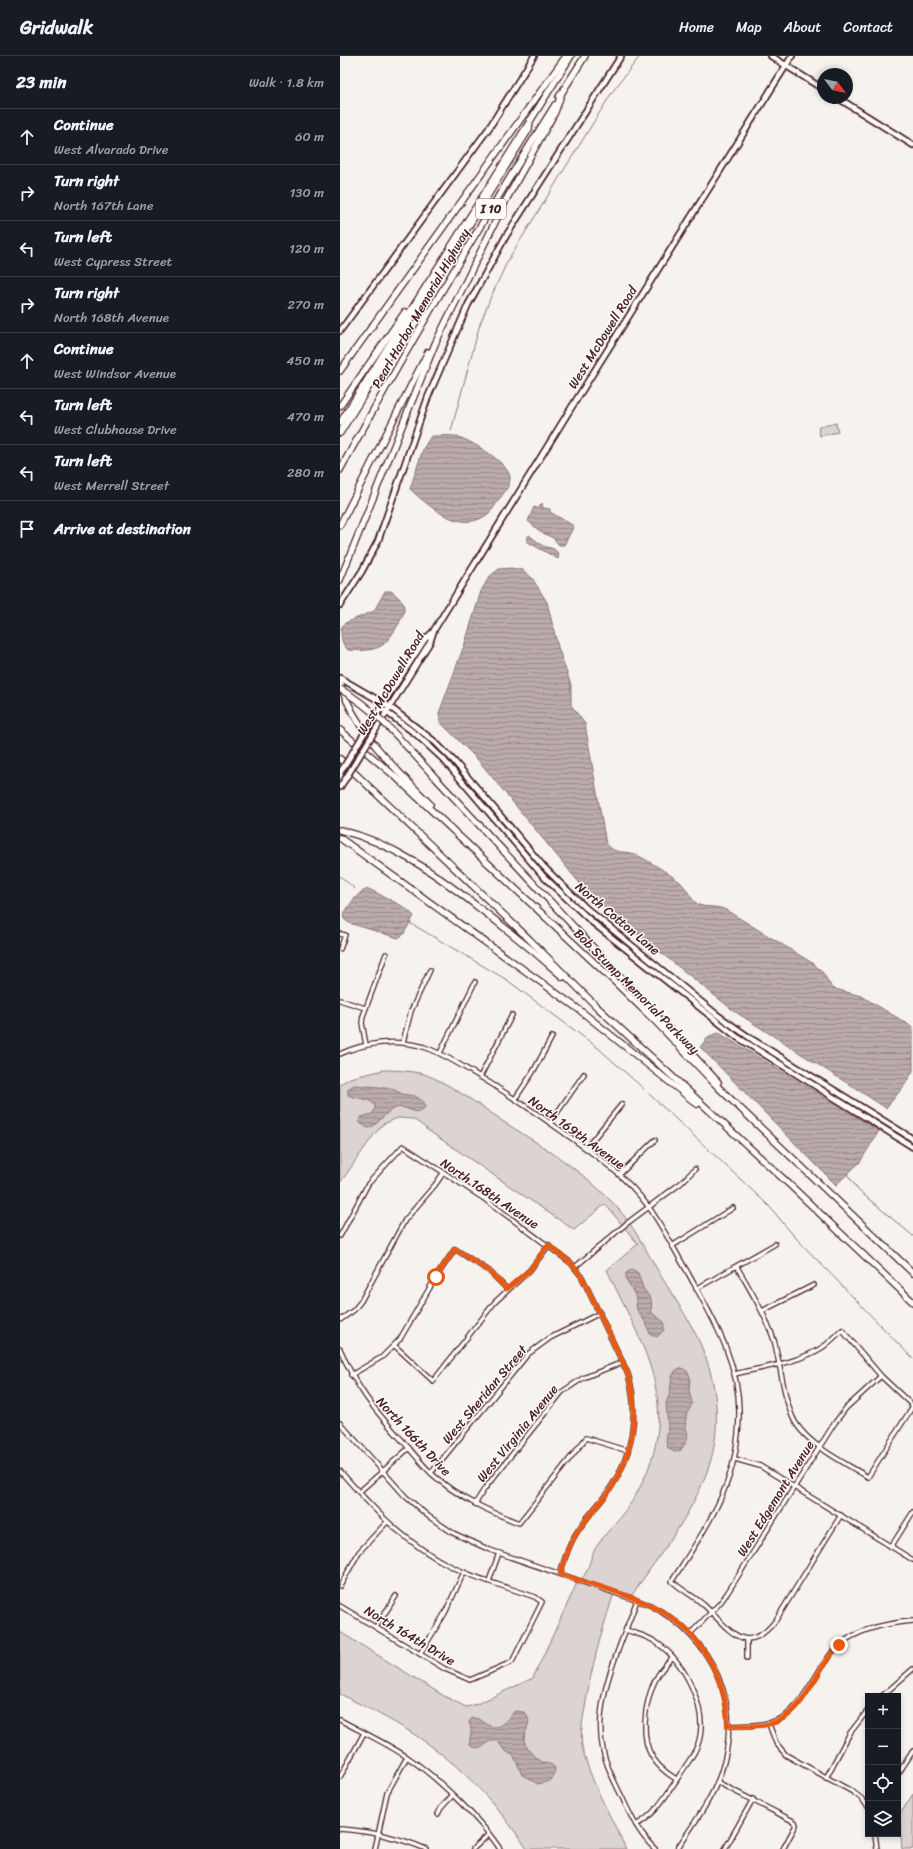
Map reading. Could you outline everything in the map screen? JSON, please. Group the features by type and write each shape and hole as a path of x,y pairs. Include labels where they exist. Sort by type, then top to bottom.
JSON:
{"highway":[{"path":"340,371 567,56"},
{"name":"Pearl Harbor Memorial Highway","path":"340,423 530,118 571,56"},
{"name":"Pearl Harbor Memorial Highway","path":"340,470 427,317 510,176 585,56"},
{"path":"340,525 528,158 555,112 561,95"},
{"path":"340,433 529,129 530,118"},
{"path":"340,406 392,329 425,286"},
{"path":"340,580 424,370 458,295"},
{"path":"340,684 351,710 368,735 413,786 476,851"},
{"path":"340,689 357,700 374,714 431,773 721,1085 733,1101"},
{"name":"Bob Stump Memorial Parkway","path":"340,730 398,778 627,994 718,1088 913,1274"},
{"path":"340,759 530,939 597,1008"},
{"path":"340,830 383,844 412,860 448,884 513,934 711,1112 913,1302"},
{"path":"340,838 588,1016 692,1101 711,1112"}],"main road":[{"path":"340,330 489,128 534,56"},
{"path":"340,605 371,556 381,534 428,397 468,305 510,230 621,56"},
{"path":"771,56 817,85"},
{"name":"West McDowell Road","path":"341,785 430,642 434,630 556,432 792,56"},
{"path":"848,104 913,145"},
{"name":"West McDowell Road","path":"340,773 425,639 434,630"},
{"name":"North Cotton Lane","path":"340,678 384,703 424,733 454,761 543,866 575,898 598,918 741,1032 913,1139"},
{"name":"North Cotton Lane","path":"381,708 417,735 443,759 544,877 592,922 732,1034 913,1147"}],"street":[{"path":"340,934 345,935 340,949"},
{"path":"366,1045 362,1023 365,1008 386,954"},
{"path":"403,1042 411,1011 430,970"},
{"path":"440,1053 475,982"},
{"path":"340,1000 365,1008"},
{"path":"480,1078 512,1015"},
{"path":"515,1099 533,1072 552,1037"},
{"name":"North 169th Avenue","path":"340,1054 366,1045 386,1042 403,1042 440,1053 515,1099 586,1148 620,1174 648,1206 672,1246 719,1332 735,1374 740,1414 735,1459 728,1484 720,1503 706,1528 672,1581 711,1613"},
{"path":"550,1123 584,1074"},
{"path":"586,1148 622,1104"},
{"path":"620,1174 655,1140"},
{"name":"North 168th Avenue","path":"340,1236 368,1184 403,1146 486,1200 548,1245 575,1267 582,1277 623,1362 630,1383 634,1407 632,1432 628,1451 621,1470 612,1485 573,1538 560,1574"},
{"path":"575,1267 648,1206 681,1183 695,1169"},
{"path":"340,1320 354,1310 361,1301 405,1220 435,1185 444,1172"},
{"path":"672,1246 733,1208"},
{"path":"696,1289 776,1244"},
{"path":"395,1346 433,1381 507,1289 530,1270 548,1245"},
{"path":"351,1375 374,1363 395,1346 405,1332 436,1277 455,1249 489,1271 507,1289"},
{"path":"735,1374 780,1363 799,1358 823,1346 842,1330 881,1376 912,1406 868,1477 808,1438 796,1425 790,1412 780,1363 773,1339 762,1311 737,1267"},
{"path":"762,1311 814,1285"},
{"name":"West Sheridan Street","path":"431,1473 528,1354 550,1338 600,1313"},
{"name":"North 166th Drive","path":"340,1349 351,1375 371,1406 431,1473 450,1488 475,1504 519,1523 586,1438 628,1451"},
{"name":"West Virginia Avenue","path":"475,1504 485,1488 562,1392 583,1378 623,1362"},
{"name":"West Edgemont Avenue","path":"690,1634 711,1613 728,1592 819,1446 846,1408 881,1376"},
{"path":"340,1423 411,1503 436,1522 462,1538 498,1553 637,1600 667,1614 690,1634 707,1656 720,1681 727,1708 728,1726 726,1757 717,1782 677,1849"},
{"path":"359,1492 409,1448"},
{"path":"735,1459 760,1466 913,1560"},
{"path":"340,1471 387,1522 428,1553 464,1572 489,1581 498,1553"},
{"path":"891,1547 913,1512"},
{"path":"711,1613 730,1631 747,1639 757,1638 767,1632 841,1515"},
{"path":"340,1586 359,1552 387,1522"},
{"path":"420,1654 445,1613 464,1572"},
{"name":"North 164th Drive","path":"340,1606 445,1669 470,1680 512,1662 542,1602 535,1597 489,1581"},
{"path":"376,1627 396,1596"},
{"path":"637,1600 609,1676 602,1711 601,1736 607,1765 641,1835 655,1849"},
{"path":"728,1726 768,1724 782,1718 797,1706 828,1658 843,1642 864,1631 913,1621"},
{"path":"626,1630 652,1639 673,1657 685,1674 693,1690 698,1709 700,1727 697,1746 676,1779 654,1812 647,1819 636,1825"},
{"path":"747,1639 747,1658"},
{"path":"673,1657 661,1669 651,1687 644,1731 646,1744 656,1763 664,1771 676,1779"},
{"path":"885,1693 913,1669"},
{"path":"826,1778 850,1734 865,1714"},
{"path":"340,1720 407,1757 430,1774 489,1834 500,1849"},
{"path":"768,1724 773,1739 782,1751 790,1758 853,1792 865,1802"},
{"path":"340,1777 364,1733"},
{"path":"901,1769 913,1751"},
{"path":"374,1849 387,1793 407,1757"},
{"path":"717,1782 753,1799 795,1822 796,1825 783,1849"},
{"path":"438,1814 441,1808 452,1796"},
{"path":"726,1849 753,1799"},
{"path":"340,1830 378,1834 426,1849"},
{"path":"474,1849 489,1834"},
{"path":"875,1837 877,1849"}],"shaded area":[{"path":"836,423 838,432 820,436 818,427"},
{"path":"431,436 455,436 461,438 487,452 508,471 510,480 508,486 489,513 479,519 468,521 458,520 436,511 410,489 423,449"},
{"path":"542,503 543,508 550,509 550,512 574,526 564,545 559,545 553,538 541,532 528,521 534,507 540,509 541,507 539,507"},
{"path":"529,535 543,546 554,549 559,554 558,559 526,541"},
{"path":"511,568 523,570 532,578 547,602 558,647 571,685 571,705 585,724 606,844 613,850 634,854 650,862 679,881 693,900 699,905 726,910 814,964 823,973 832,988 861,996 913,1027 913,1071 904,1086 886,1108 734,1011 591,897 478,760 440,722 439,713 465,643 481,591 489,577 499,569"},
{"path":"385,591 391,591 399,598 404,607 404,611 396,628 384,644 378,648 348,650 341,637 341,628 345,623 374,611"},
{"path":"369,889 404,907 414,916 403,935 398,938 349,923 344,919 343,915 357,895"},
{"path":"719,1033 879,1131 860,1162 836,1185 700,1047 709,1036"},
{"path":"384,1070 424,1074 442,1082 555,1155 595,1186 616,1206 637,1235 690,1323 709,1366 715,1395 716,1424 713,1452 709,1466 694,1501 685,1517 632,1595 615,1590 601,1634 587,1693 582,1731 582,1749 598,1790 626,1849 527,1849 494,1805 469,1778 441,1754 417,1736 396,1723 340,1694 340,1632 444,1696 466,1707 477,1704 533,1678 577,1583 586,1572 595,1549 635,1497 651,1460 658,1431 658,1404 653,1377 645,1351 607,1270 638,1244 605,1204 574,1230 413,1119 398,1118 383,1124 340,1183 340,1084 350,1078"},
{"path":"354,1085 391,1088 402,1094 415,1096 424,1102 425,1107 419,1112 400,1107 396,1108 388,1112 374,1125 368,1128 359,1121 361,1117 372,1114 375,1109 374,1105 368,1100 348,1095 348,1089"},
{"path":"632,1269 638,1273 643,1288 651,1299 652,1313 664,1322 664,1330 657,1337 650,1334 646,1323 637,1310 635,1295 626,1279 626,1273"},
{"path":"681,1368 687,1371 690,1376 689,1390 692,1403 686,1416 685,1423 688,1433 687,1440 680,1451 674,1452 668,1448 666,1442 668,1427 666,1403 670,1393 672,1376 676,1370"},
{"path":"515,1711 524,1712 527,1716 529,1722 524,1739 528,1749 538,1759 552,1765 555,1768 554,1777 550,1781 538,1784 522,1775 514,1756 504,1750 498,1741 490,1741 481,1748 475,1748 470,1744 471,1729 469,1722 472,1718 476,1718 489,1726 497,1727"},
{"path":"913,1794 913,1849 902,1849 901,1813"}],"waterway":[{"path":"451,431 480,324 508,260 613,91 640,56"},
{"path":"340,876 355,889"},
{"path":"410,923 507,980 597,1047 644,1089"},
{"path":"649,1094 769,1206 794,1236 913,1359"},
{"path":"847,1174 858,1190 913,1236"}],"route":[{"path":"436,1277 455,1249 489,1271 507,1289 530,1270 548,1245 566,1258 582,1277 626,1369 634,1407 632,1437 628,1451 617,1479 573,1538 560,1574 650,1605 667,1614 681,1625 702,1647 720,1681 727,1708 728,1726 768,1724 777,1721 786,1715 797,1706 828,1658 839,1645"}]}
